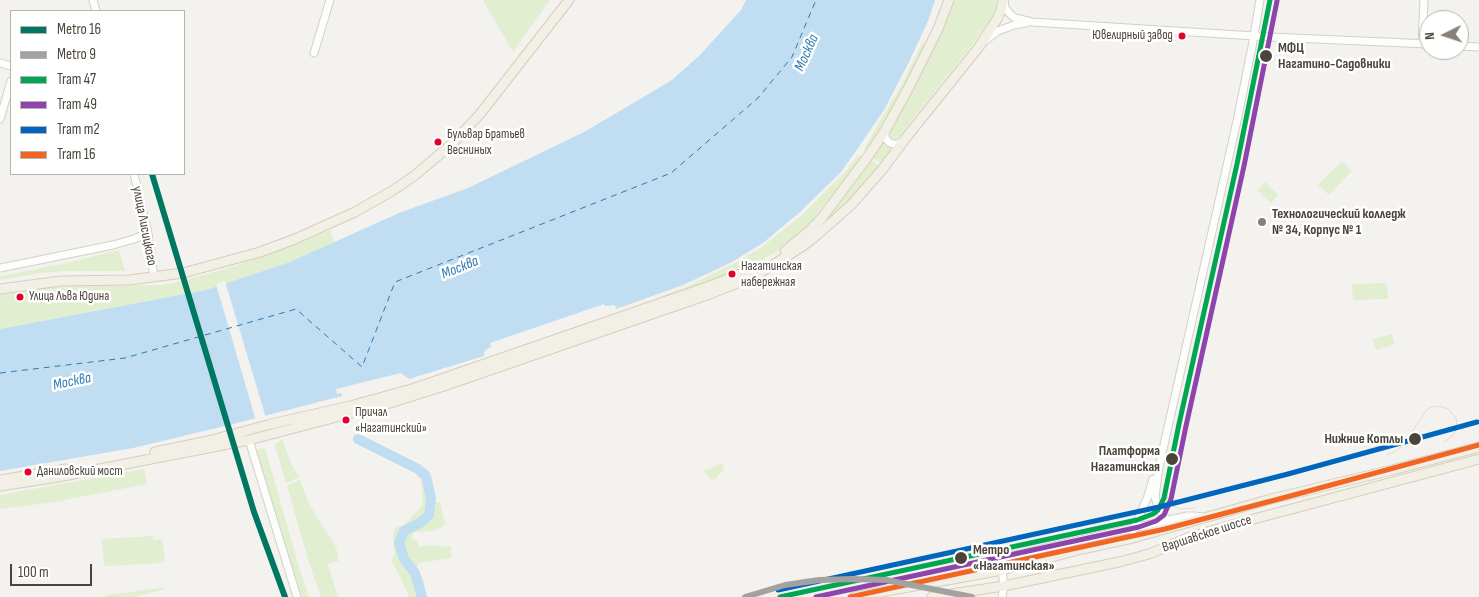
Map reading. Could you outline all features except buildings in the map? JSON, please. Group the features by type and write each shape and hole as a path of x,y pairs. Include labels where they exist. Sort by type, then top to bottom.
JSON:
{"main road":[{"path":"0,289 61,281 129,280 183,274 260,252 295,239 355,212 404,182 437,157 472,124 569,0"},
{"path":"0,480 123,459 208,441 427,385 710,286 760,266 789,248 808,232 821,219 853,178 886,129 938,29 949,0"},
{"path":"0,486 58,477 249,440 390,403 710,294 763,271 816,238 864,192 979,47 997,20 1003,0"},
{"name":"Варшавское шоссе","path":"854,597 1002,570 1133,534 1189,523 1204,517 1479,446"},
{"name":"Варшавское шоссе","path":"932,597 1004,586 1119,562 1149,554 1190,537 1235,524 1479,459"}],"street":[{"path":"314,53 330,0"},
{"path":"1003,0 1005,8 1011,15 1015,18 1032,22 1254,36 1419,44"},
{"path":"1168,522 1159,510 1156,497 1159,467 1228,158 1260,0"},
{"path":"979,47 998,31 1014,25 1032,22"},
{"path":"0,119 10,84"},
{"path":"886,129 885,138 890,143 897,144 905,139"},
{"name":"улица Лисицкого","path":"134,175 148,233 154,278"},
{"path":"0,268 113,245 148,233"},
{"path":"249,440 297,597"},
{"path":"1133,534 1159,467"},
{"path":"1133,534 1186,516 1204,517"},
{"path":"1002,570 1004,586 1002,597"}],"green space":[{"path":"483,0 550,0 513,52"},
{"path":"955,0 997,0 995,12 973,44 897,139 892,140 890,133 946,23"},
{"path":"922,43 924,47 907,81 867,151 864,149 903,82"},
{"path":"882,140 887,146 895,148 883,165 872,157"},
{"path":"859,154 862,157 803,232 786,246 725,278 663,300 654,300 733,264 762,247 802,215 845,172"},
{"path":"870,159 881,167 839,213 808,238"},
{"path":"1342,161 1352,171 1329,195 1318,185"},
{"path":"1265,182 1278,195 1271,203 1257,190"},
{"path":"330,230 335,243 290,262 206,290 0,329 0,294 27,291 39,287 161,285 178,282 228,268 297,244"},
{"path":"119,250 125,271 67,271 0,280 0,276 62,264"},
{"path":"1387,283 1388,299 1353,300 1352,284"},
{"path":"1392,334 1395,344 1376,350 1373,339"},
{"path":"282,439 291,463 299,477 286,483 275,445"},
{"path":"265,448 309,597 300,597 256,450"},
{"path":"392,455 424,470 428,469 431,495 437,503 440,503 444,521 446,521 443,526 435,531 413,532 412,539 417,541 419,547 431,545 451,546 451,558 420,563 417,566 418,576 423,578 426,597 409,597 391,560 395,554 393,537 395,528 404,525 421,507 423,499 421,478 418,477 417,472 390,460"},
{"path":"721,463 724,466 723,470 715,479 711,480 704,470"},
{"path":"144,469 147,484 54,502 0,509 0,495"},
{"path":"300,480 309,504 336,547 339,561 328,564 338,597 321,597 309,563 287,486"},
{"path":"153,536 153,540 162,539 165,561 162,561 162,563 104,566 102,539"},
{"path":"165,587 165,589 134,597 101,597 109,595"}],"water":[{"name":"Москва","path":"746,0 935,0 928,21 909,62 884,110 851,158 841,172 800,212 763,243 730,263 683,285 616,309 615,305 605,306 604,304 490,343 491,346 484,352 484,356 409,379 401,373 336,389 337,394 341,393 342,396 229,425 133,448 0,471 0,329 206,290 290,262 399,213 468,188 584,132 672,80 700,55 741,10"}],"pier":[{"path":"225,281 266,418 256,421 216,284"}],"waterway":[{"path":"358,439 418,469 426,476 431,498 429,515 420,523 404,531 399,543 404,559 415,573 422,597"}],"ferry route":[{"path":"0,373 125,358 296,309 362,367 395,282 671,173 758,98 792,57 816,0"}],"tram line":[{"name":"47","path":"780,597 1137,520 1158,510 1164,498 1237,164 1270,0"},
{"name":"49","path":"816,597 1139,527 1156,521 1164,515 1171,499 1244,166 1277,1"},
{"path":"1387,455 1396,451 1404,444 1425,412 1436,406 1448,409 1456,419 1457,426 1455,432 1444,442"},
{"name":"т2","path":"778,590 1159,507 1477,422"},
{"name":"16","path":"850,597 1165,529 1479,445"},
{"path":"1166,486 1167,498 1172,506 1181,509 1195,508"}],"metro line":[{"name":"16","path":"152,175 254,512 285,597"},
{"name":"9","path":"745,597 785,585 819,580 853,579 886,580 972,597"}],"place":[{"name":"Ювелирный завод","path":"1182,36"},
{"name":"МФЦ Нагатино-Садовники","path":"1266,56"},
{"name":"Бульвар Братьев Весниных","path":"438,142"},
{"name":"Технологический колледж № 34, Корпус № 1","path":"1262,222"},
{"name":"Нагатинская набережная","path":"732,274"},
{"name":"Улица Льва Юдина","path":"20,297"},
{"name":"Причал «Нагатинский»","path":"346,420"},
{"name":"Нижние Котлы","path":"1415,439"},
{"name":"Платформа Нагатинская","path":"1172,459"},
{"name":"Даниловский мост","path":"28,472"},
{"name":"Метро «Нагатинская»","path":"961,558"}]}
